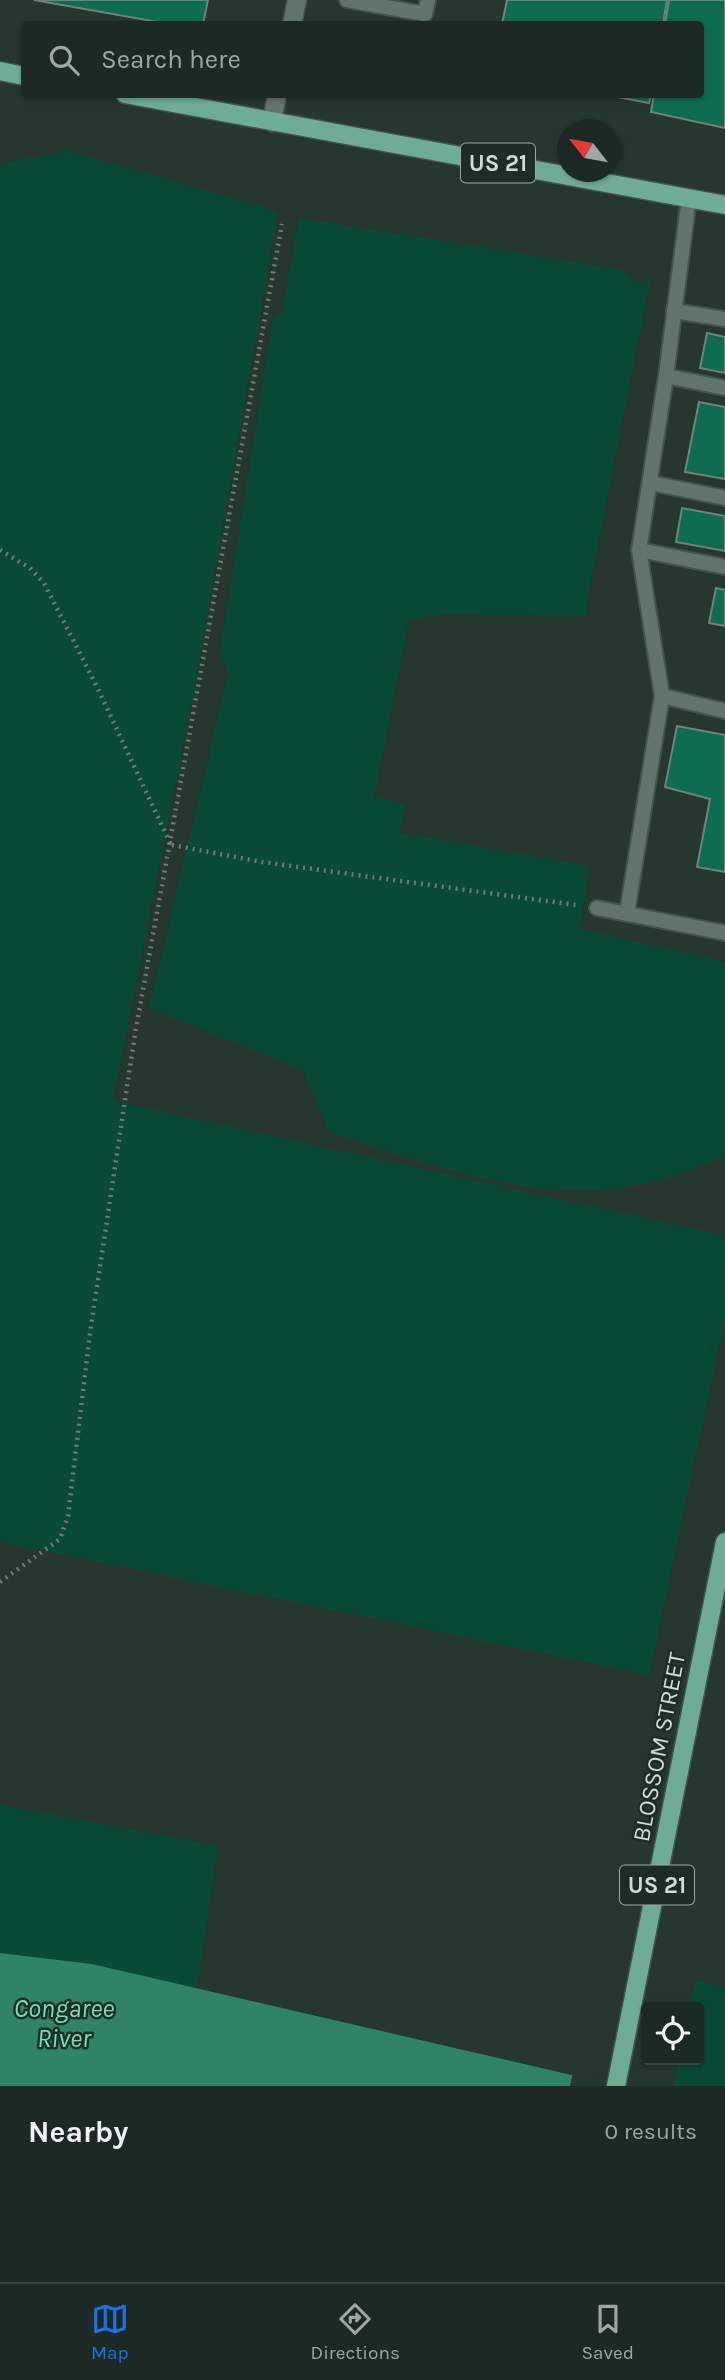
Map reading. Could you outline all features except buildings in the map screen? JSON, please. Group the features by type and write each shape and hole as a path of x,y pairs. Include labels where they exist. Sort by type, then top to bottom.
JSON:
{"main road":[{"path":"0,71 21,75"},
{"name":"US 21","path":"146,98 725,205"},
{"name":"BLOSSOM STREET","path":"616,2086 725,1542"}],"street":[{"path":"293,21 297,0"},
{"path":"272,122 276,98"}],"lane":[{"path":"347,0 425,14 428,0"},
{"path":"627,913 663,696 639,550 651,483 689,198"},
{"path":"674,311 725,319"},
{"path":"666,376 725,388"},
{"path":"651,483 725,499"},
{"path":"639,550 725,567"},
{"path":"663,696 725,711"},
{"path":"597,908 725,933"}],"path":[{"path":"0,1581 60,1539 68,1516 90,1333 135,1034 172,845 282,224"},
{"path":"0,550 30,568 44,583 172,845"},
{"path":"172,845 262,862 597,908"}],"shaded area":[{"path":"69,151 278,212 195,684 113,1101 725,1236 725,1318 649,1675 0,1542 0,164"},
{"path":"299,218 621,270 636,283 650,280 587,601 587,616 446,614 409,619 374,797 405,804 400,833 589,866 580,929 725,962 725,1156 668,1178 618,1188 576,1190 534,1187 451,1170 329,1132 303,1070 149,1009 228,675 220,652 273,318 282,313"},
{"path":"0,1805 218,1846 197,1989 92,1964 0,1953"},
{"path":"696,1981 725,1987 725,2086 673,2086 678,2065 704,2065 704,2002 691,2002"}],"water":[{"name":"Congaree River","path":"0,1953 92,1964 619,2086 0,2086"}],"pier":[{"path":"573,2072 620,2083 623,2086 570,2086"}]}
